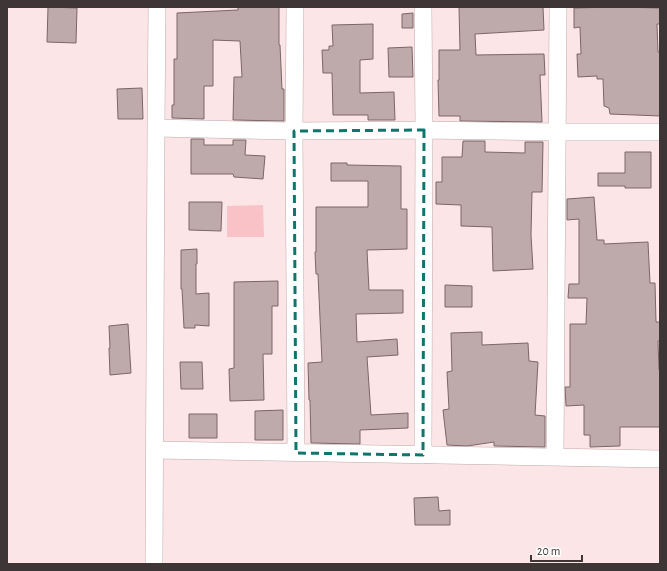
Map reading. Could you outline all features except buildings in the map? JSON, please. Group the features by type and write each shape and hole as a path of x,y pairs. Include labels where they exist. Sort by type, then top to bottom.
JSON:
{"street":[{"path":"154,564 157,7"},
{"path":"295,7 294,131 296,452"},
{"path":"423,7 423,455"},
{"path":"555,457 558,7"},
{"path":"156,128 294,131 424,130 660,132"},
{"path":"155,450 660,459"}],"highlighted area":[{"path":"424,130 423,455 296,453 294,131"}],"shaded area":[{"path":"263,205 264,237 227,237 227,206"}]}
